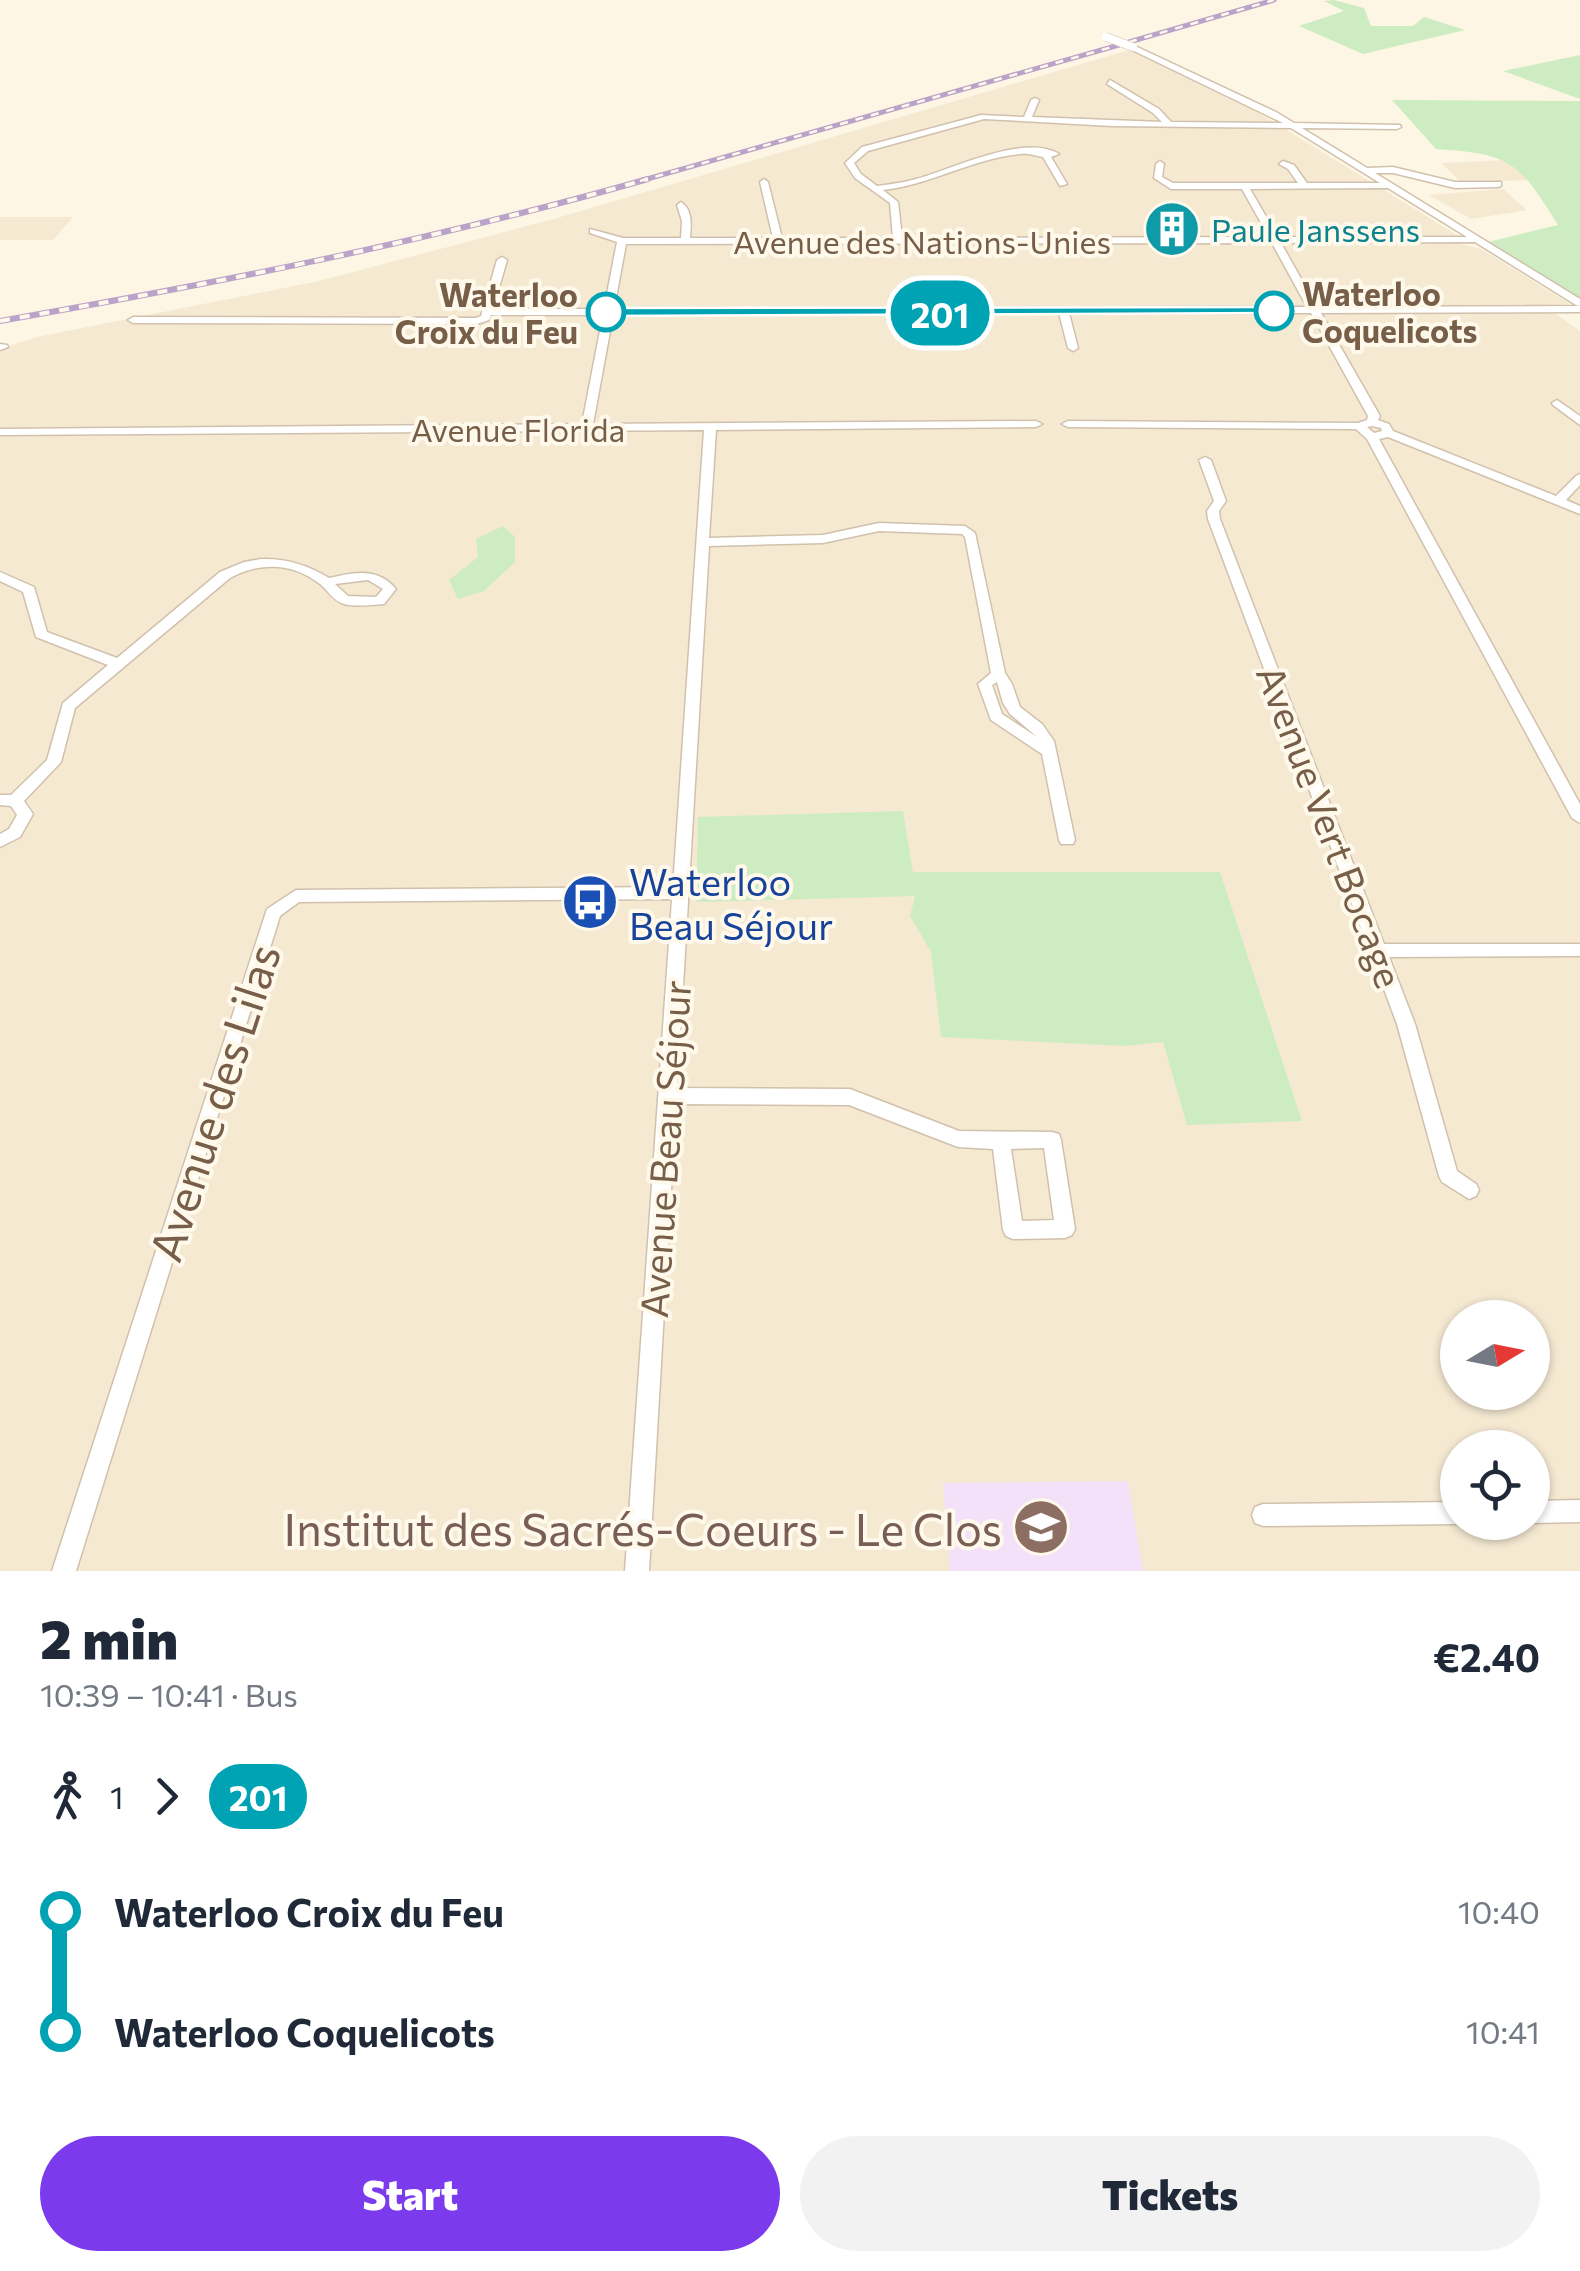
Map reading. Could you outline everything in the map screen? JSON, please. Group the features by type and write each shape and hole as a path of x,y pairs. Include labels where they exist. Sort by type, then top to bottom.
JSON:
{"street":[{"path":"1106,37 1288,124 1580,306"},
{"path":"1110,82 1156,111 1168,124"},
{"path":"1028,119 1035,100"},
{"path":"898,240 891,198 851,170 850,163 866,149 969,119 1397,127"},
{"path":"878,188 904,185 996,153 1044,154 1062,184"},
{"path":"1160,164 1158,178 1171,186 1387,186"},
{"path":"1283,164 1291,166 1304,186"},
{"path":"1364,170 1393,170 1454,185 1498,184"},
{"path":"764,182 778,240"},
{"path":"891,198 904,185"},
{"path":"1245,187 1374,416 1368,428"},
{"path":"680,205 686,221 685,241"},
{"path":"587,428 622,242 593,230"},
{"name":"Avenue des Nations-Unies","path":"622,242 1472,240"},
{"path":"133,320 477,321 487,312 502,260"},
{"path":"487,312 1064,313 1580,306"},
{"path":"1064,313 1073,348"},
{"path":"1558,403 1580,422"},
{"name":"Avenue Florida","path":"0,432 1036,424"},
{"path":"1068,424 1368,428 1390,433 1580,510"},
{"name":"Avenue Beau Séjour","path":"637,1571 710,428"},
{"path":"1368,428 1580,818"},
{"name":"Avenue Vert Bocage","path":"1205,460 1220,501 1213,510 1214,520 1380,951 1406,1024 1449,1176 1469,1190"},
{"path":"1559,500 1580,478"},
{"path":"703,542 823,539 879,527 965,530 971,536 998,675 1006,682 1014,708 1044,731 1066,840"},
{"path":"0,841 23,824 26,814 7,800 50,767 68,706 226,575 250,562 288,566 326,583"},
{"path":"0,576 29,590 41,634 116,664"},
{"path":"998,675 986,684 996,717 1049,752"},
{"path":"996,717 1014,708"},
{"name":"Avenue des Lilas","path":"64,1571 273,913 296,896 680,893"},
{"path":"1380,951 1580,950"},
{"path":"667,1096 850,1097 958,1138 1052,1140 1065,1229 1013,1230 1001,1141"},
{"path":"1550,1512 1580,1511"},
{"path":"1263,1516 1440,1513"}],"shaded area":[{"path":"1129,50 1243,103 1457,235 1452,237 1460,244 1481,249 1570,304 1545,306 1580,331 1580,1571 0,1571 0,349 37,337 319,281 550,220"},
{"path":"1507,160 1531,180 1461,182 1441,163"},
{"path":"1503,189 1527,210 1471,219 1429,195"},
{"path":"0,217 73,217 53,240 0,240"},
{"name":"Institut des Sacrés-Coeurs - Le Clos","path":"1128,1481 1143,1571 950,1571 943,1483"}],"green space":[{"path":"1324,1 1364,8 1371,26 1413,26 1424,17 1465,30 1363,54 1299,26 1344,11"},
{"path":"1580,55 1580,99 1503,71"},
{"path":"1392,100 1580,101 1580,298 1488,242 1558,225 1522,174 1497,158 1436,149"},
{"path":"503,526 515,537 515,562 484,591 458,599 449,580 478,557 476,539"},
{"path":"903,811 913,872 1220,872 1302,1121 1187,1125 1163,1042 1124,1046 941,1037 931,952 910,916 915,896 696,902 698,817"}],"railway":[{"path":"1129,42 1274,0"},
{"path":"640,181 1119,45"},
{"path":"0,321 326,259 648,179"}],"bus line":[{"name":"201","path":"606,312 1274,311"}],"place":[{"name":"Paule Janssens","path":"1172,229"},
{"name":"Waterloo Coquelicots","path":"1274,311"},
{"name":"Waterloo Croix du Feu","path":"606,312"},
{"name":"Waterloo Beau Séjour","path":"590,902"},
{"name":"Institut des Sacrés-Coeurs - Le Clos","path":"1041,1527"}]}
